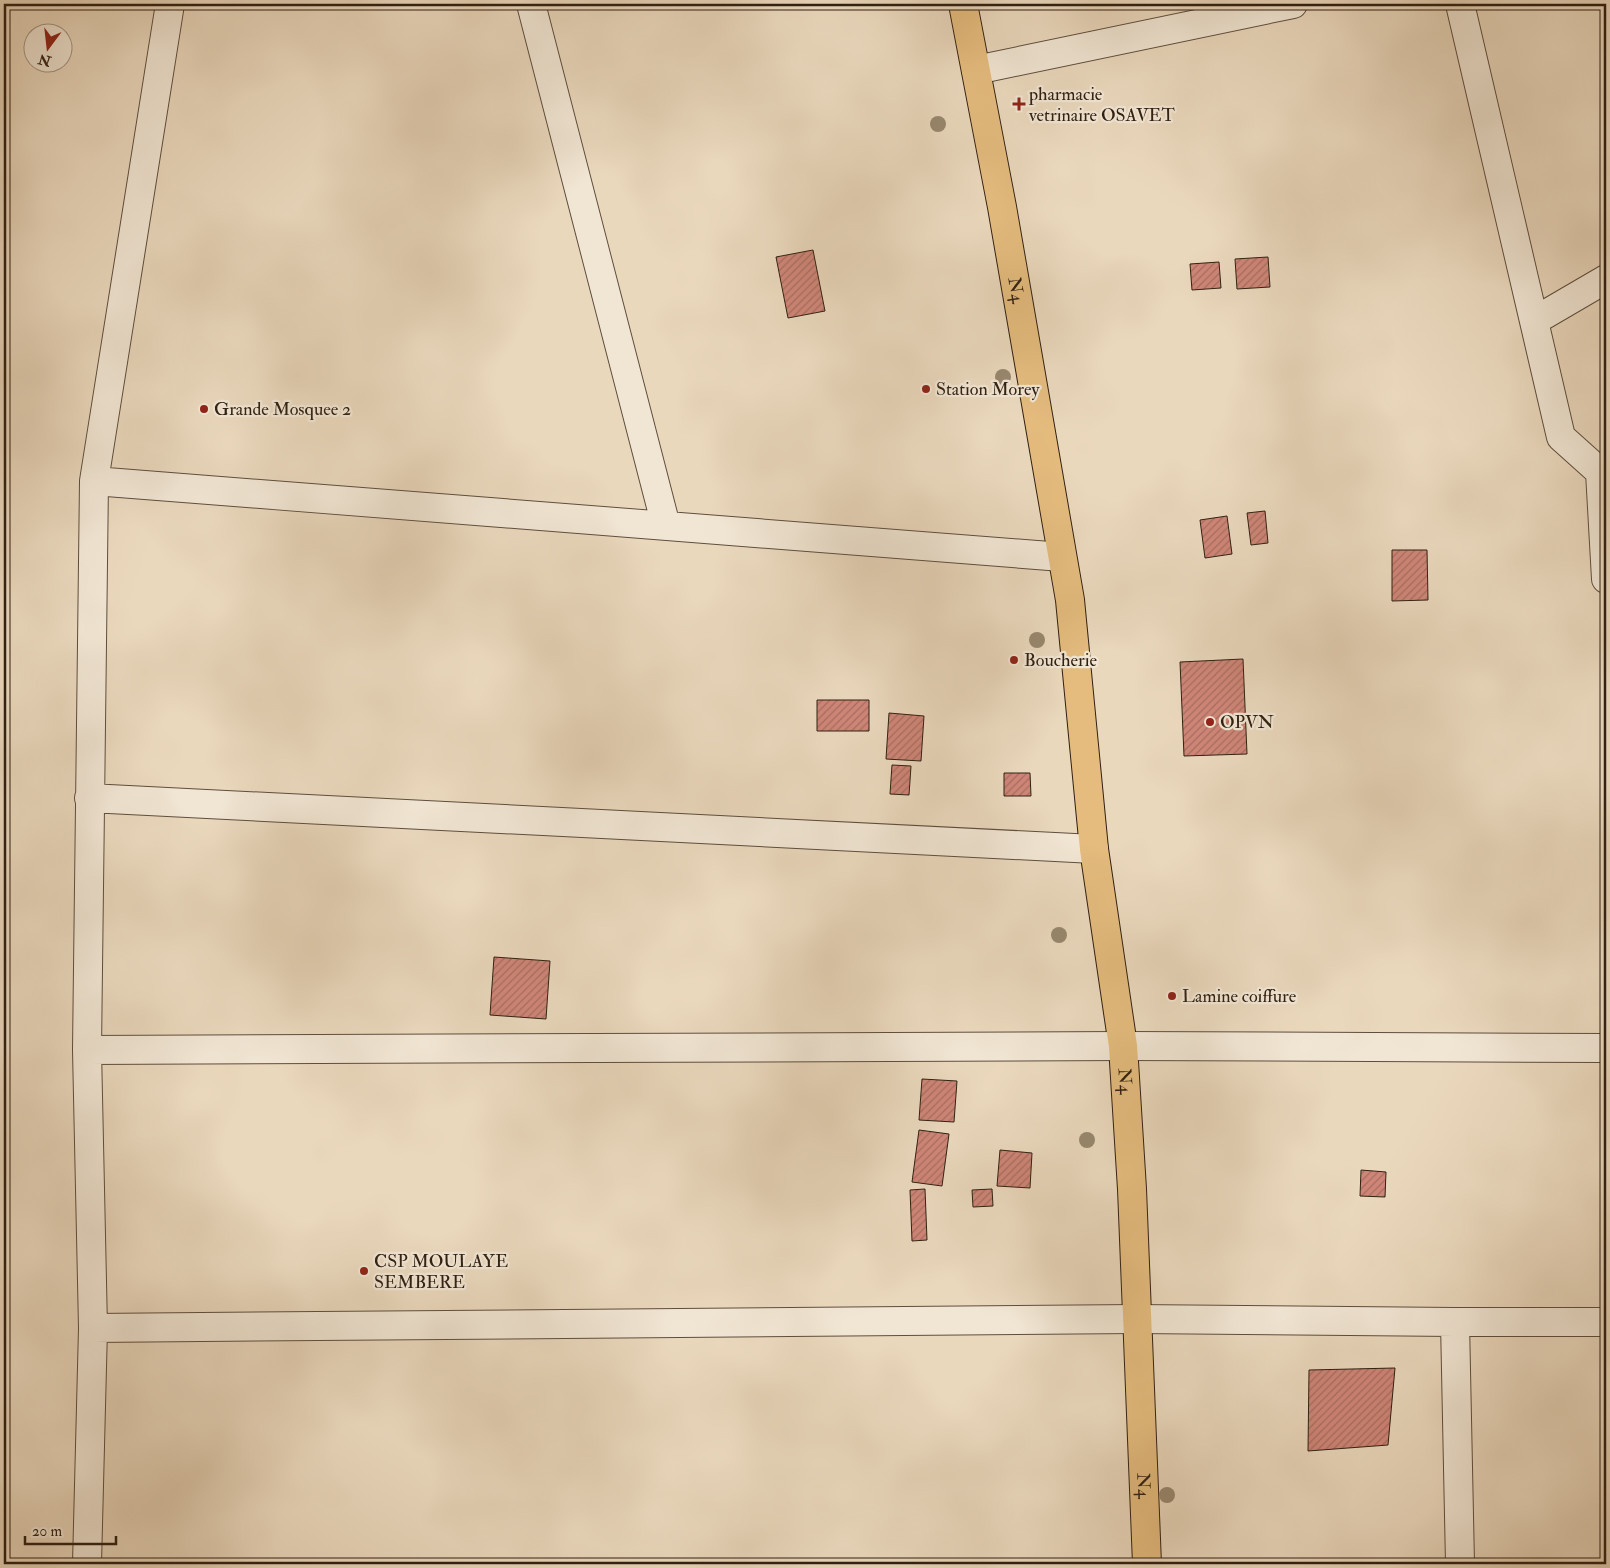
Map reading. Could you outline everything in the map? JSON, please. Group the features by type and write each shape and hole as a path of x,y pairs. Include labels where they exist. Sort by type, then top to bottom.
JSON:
{"main road":[{"name":"N4","path":"963,4 1004,217 1066,578 1094,849 1122,1046 1132,1189 1146,1564"}],"street":[{"path":"87,1564 93,1328 87,1050 94,481 170,4"},
{"path":"531,4 666,526"},
{"path":"976,70 1293,4"},
{"path":"1460,4 1561,437 1600,472 1606,579"},
{"path":"1534,321 1606,279"},
{"path":"94,481 666,526 1066,578"},
{"path":"89,798 1094,849"},
{"path":"87,1050 1122,1046 1606,1048"},
{"path":"93,1328 1136,1318 1606,1322"},
{"path":"1455,1322 1460,1564"}],"building":[{"path":"813,250 825,311 788,318 776,257"},
{"path":"1268,257 1270,287 1237,289 1235,259"},
{"path":"1219,262 1221,288 1192,290 1190,264"},
{"path":"1265,511 1268,543 1251,545 1247,513"},
{"path":"1227,516 1232,554 1205,558 1200,520"},
{"path":"1392,550 1427,550 1428,600 1392,601"},
{"path":"1243,659 1247,754 1184,756 1180,662"},
{"path":"817,700 869,700 869,731 817,731"},
{"path":"889,713 924,716 921,761 886,759"},
{"path":"892,765 911,766 909,795 890,794"},
{"path":"1004,773 1030,773 1031,796 1004,796"},
{"path":"494,957 550,961 546,1019 490,1015"},
{"path":"922,1079 957,1081 954,1122 919,1120"},
{"path":"919,1130 949,1134 942,1186 912,1182"},
{"path":"1000,1150 1032,1153 1030,1188 997,1186"},
{"path":"1361,1170 1386,1172 1385,1197 1360,1196"},
{"path":"925,1189 927,1240 912,1241 910,1190"},
{"path":"992,1189 993,1206 973,1207 972,1190"},
{"path":"1395,1368 1388,1445 1308,1451 1309,1370"}],"place":[{"name":"pharmacie vetrinaire OSAVET","path":"1019,104"},
{"name":"Station Morey","path":"926,389"},
{"name":"Grande Mosquee 2","path":"204,409"},
{"name":"Boucherie","path":"1014,660"},
{"name":"OPVN","path":"1210,722"},
{"name":"Lamine coiffure","path":"1172,996"},
{"name":"CSP MOULAYE SEMBERE","path":"364,1271"}]}
